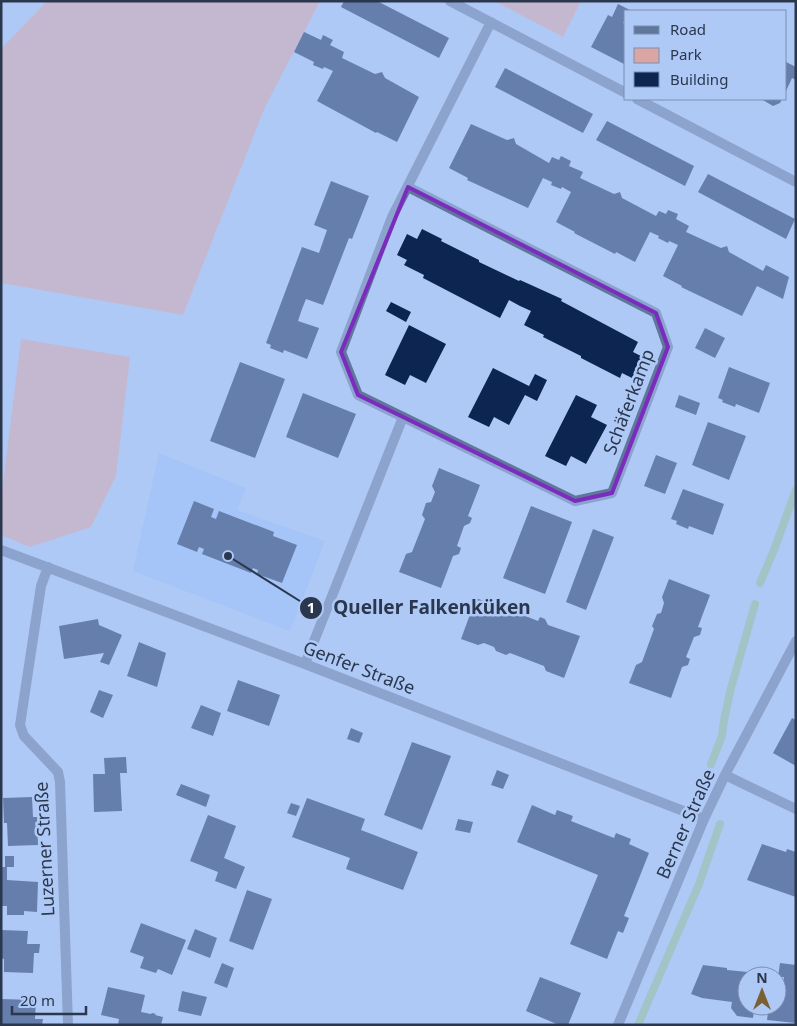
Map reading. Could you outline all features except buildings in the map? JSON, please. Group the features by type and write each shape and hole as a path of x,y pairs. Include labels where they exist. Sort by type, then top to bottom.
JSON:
{"street":[{"path":"450,1 624,92"},
{"name":"Schäferkamp","path":"408,187 656,313 668,347 612,492 575,501 358,395 341,352 392,217 491,22"},
{"path":"639,100 796,182"},
{"path":"306,664 403,417"},
{"name":"Genfer Straße","path":"1,550 306,664 704,819"},
{"name":"Luzerner Straße","path":"48,568 41,586 20,725 24,736 58,772 60,782 68,1025"},
{"name":"Berner Straße","path":"618,1025 704,819 725,775 796,641"},
{"path":"725,775 796,808"}],"highlighted area":[{"path":"408,187 656,313 668,347 612,493 575,501 358,395 341,352"}],"shaded area":[{"path":"159,453 246,488 237,510 325,541 290,631 133,571"}],"green space":[{"path":"47,1 320,1 265,107 183,315 1,283 1,49"},
{"path":"494,1 581,1 563,37"},
{"path":"21,339 130,357 116,476 91,527 30,547 1,535 1,499"}],"waterway":[{"path":"760,583 796,490"},
{"path":"711,764 722,736 731,688 755,604"},
{"path":"638,1025 699,884 720,824"}],"place":[{"name":"Queller Falkenküken","path":"228,556"}]}
